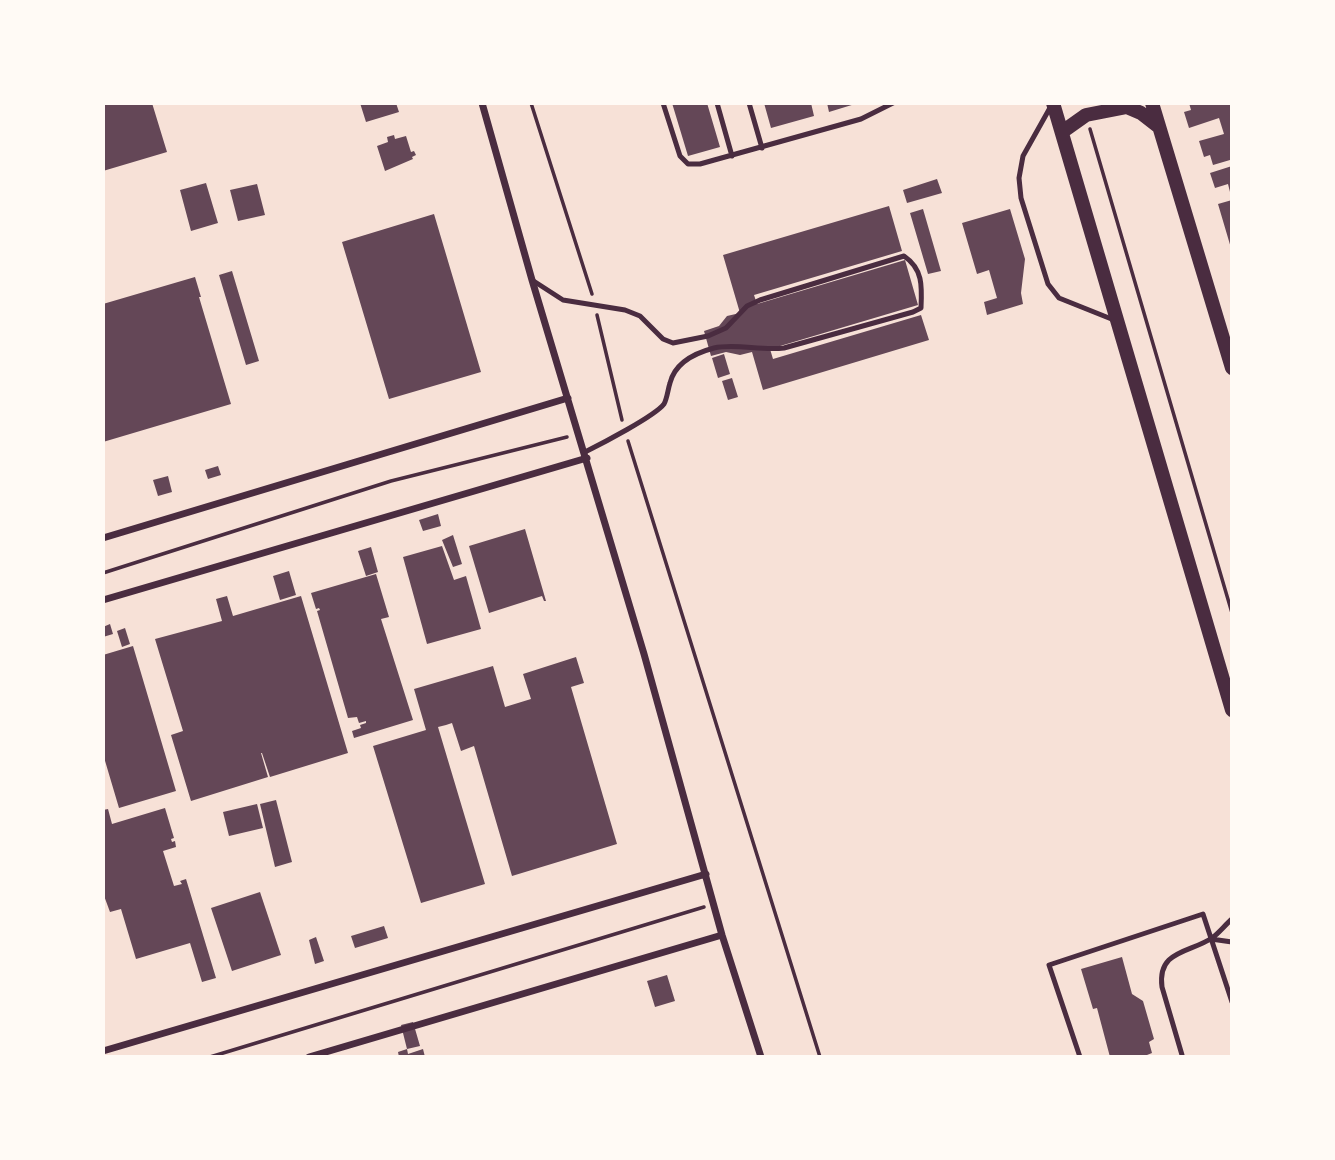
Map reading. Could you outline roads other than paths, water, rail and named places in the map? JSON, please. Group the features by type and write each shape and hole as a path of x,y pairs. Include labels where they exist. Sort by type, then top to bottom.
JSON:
{"main road":[{"path":"1152,103 1232,368"},
{"path":"1053,104 1232,710"},
{"path":"1062,132 1086,115 1127,107 1141,113 1159,127"}],"street":[{"path":"482,103 532,280 586,455 722,935 761,1057"},
{"path":"103,538 568,397"},
{"path":"103,600 586,455"},
{"path":"103,1051 706,874"},
{"path":"310,1057 722,935"}],"lane":[{"path":"663,103 680,156 688,164 700,164 732,156 861,119 893,103"},
{"path":"717,103 732,156"},
{"path":"749,103 762,148"},
{"path":"1053,104 1023,156 1019,178 1021,198 1048,284 1059,298 1117,321"},
{"path":"532,280 563,300 625,310 639,316 663,340 673,343 708,336 726,328 747,306 760,300 904,256 914,263 922,284 921,308 913,312 784,348 764,350 729,346 711,349 680,364 672,374 664,404 586,455"},
{"path":"1080,1057 1049,965 1203,914 1232,1002"},
{"path":"1182,1055 1161,978 1164,968 1178,952 1211,939 1232,919"},
{"path":"1211,939 1232,942"}]}
